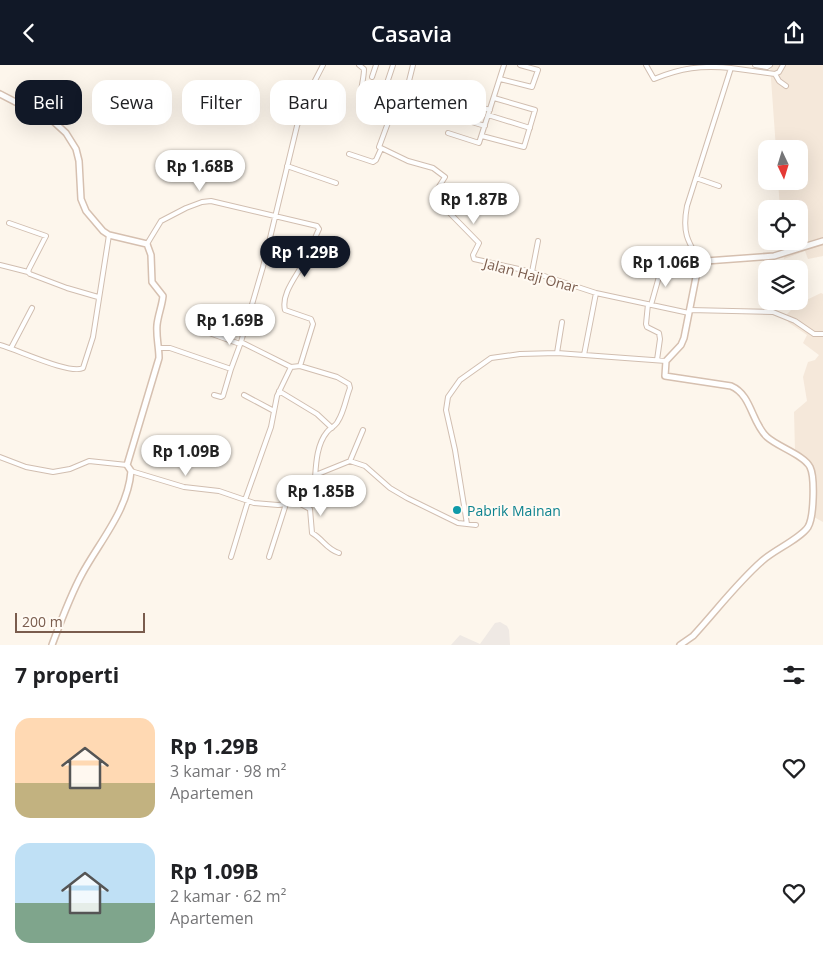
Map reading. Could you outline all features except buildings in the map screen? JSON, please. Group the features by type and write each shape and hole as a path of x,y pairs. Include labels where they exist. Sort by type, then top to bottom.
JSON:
{"street":[{"path":"214,395 223,396 241,343 263,267 297,126 306,98 323,65"},
{"path":"349,154 373,162 376,160 381,149 379,145 389,120 387,117 360,105 360,88 365,73 364,69 359,65"},
{"path":"372,77 376,65"},
{"path":"388,80 393,65"},
{"path":"410,80 414,65"},
{"path":"448,133 479,143 504,65"},
{"path":"500,79 532,87 538,70 520,65"},
{"path":"646,65 654,79 666,73 695,66 712,66 775,74 783,65"},
{"path":"755,65 767,67 770,65"},
{"path":"701,263 690,247 685,233 687,206 731,68"},
{"path":"775,74 779,81 786,86"},
{"path":"0,94 54,122 66,133 76,149 79,161 81,199 86,211 103,231 109,235 148,244"},
{"path":"482,136 524,147 530,128 535,110 494,98"},
{"path":"486,109 490,110"},
{"path":"488,115 530,128"},
{"name":"Jalan Haji Onar","path":"381,149 408,161 433,168 445,177 434,197 479,243 473,255 474,259 532,272 596,293 649,305 690,311 773,312 795,321 814,334 823,334"},
{"path":"287,166 336,183"},
{"path":"696,178 719,186"},
{"path":"127,465 154,380 159,358 157,325 163,296 152,282 151,255 148,244 161,221 202,202 211,201 317,226 319,229 309,253 292,283 284,302 285,311 311,319 312,321 300,366"},
{"path":"9,223 46,236 28,272"},
{"path":"0,345 54,364 79,370 83,368 94,337 98,297 109,235"},
{"path":"532,272 538,241"},
{"path":"701,263 774,256 823,241"},
{"path":"680,645 693,636 763,560 805,530 811,518 813,477 808,462 769,439 761,431 755,422 745,397 739,390 731,386 664,376 666,361 681,345 684,338 691,296 701,263"},
{"path":"0,265 28,272 67,288 98,297"},
{"path":"657,360 659,333 647,327 646,324 649,305 662,266"},
{"path":"681,267 697,272"},
{"path":"584,355 596,293"},
{"path":"11,348 32,308"},
{"path":"209,333 217,315"},
{"path":"557,353 562,322"},
{"path":"200,330 241,343 291,367 300,366 337,377 350,385 340,419 328,431 321,444 316,462 315,478"},
{"path":"159,348 170,348 231,369"},
{"path":"467,524 456,450 446,415 448,397 460,380 491,358 520,354 557,353 666,361"},
{"path":"231,557 269,434 279,391 291,367"},
{"path":"279,391 317,414 332,428"},
{"path":"244,395 274,411"},
{"path":"350,461 363,430"},
{"path":"0,457 26,467 53,471 70,469 90,461 127,465"},
{"path":"131,471 143,473 184,487 219,491 247,501 267,505 286,504 293,500 324,471 350,461 365,467 390,488 407,498 458,523 476,525"},
{"path":"52,645 81,575 116,517 127,494 131,471 127,465"},
{"path":"293,500 310,509 312,533 320,538 327,547 339,553"},
{"path":"269,557 286,504"}],"shaded area":[{"path":"770,65 823,65 823,256 808,259 805,251 784,259 783,250 808,250 808,200 779,200 779,190 808,190 808,140 775,140"},
{"path":"821,293 823,294 823,522 812,516 813,472 795,451 794,412 807,401 803,377 808,362 815,360 819,355 803,343 807,335 788,322 787,314 791,310 808,310 808,299"},
{"path":"500,622 507,626 509,630 510,645 451,645 460,635 480,644 495,623"}],"place":[{"name":"Pabrik Mainan","path":"457,510"}]}
